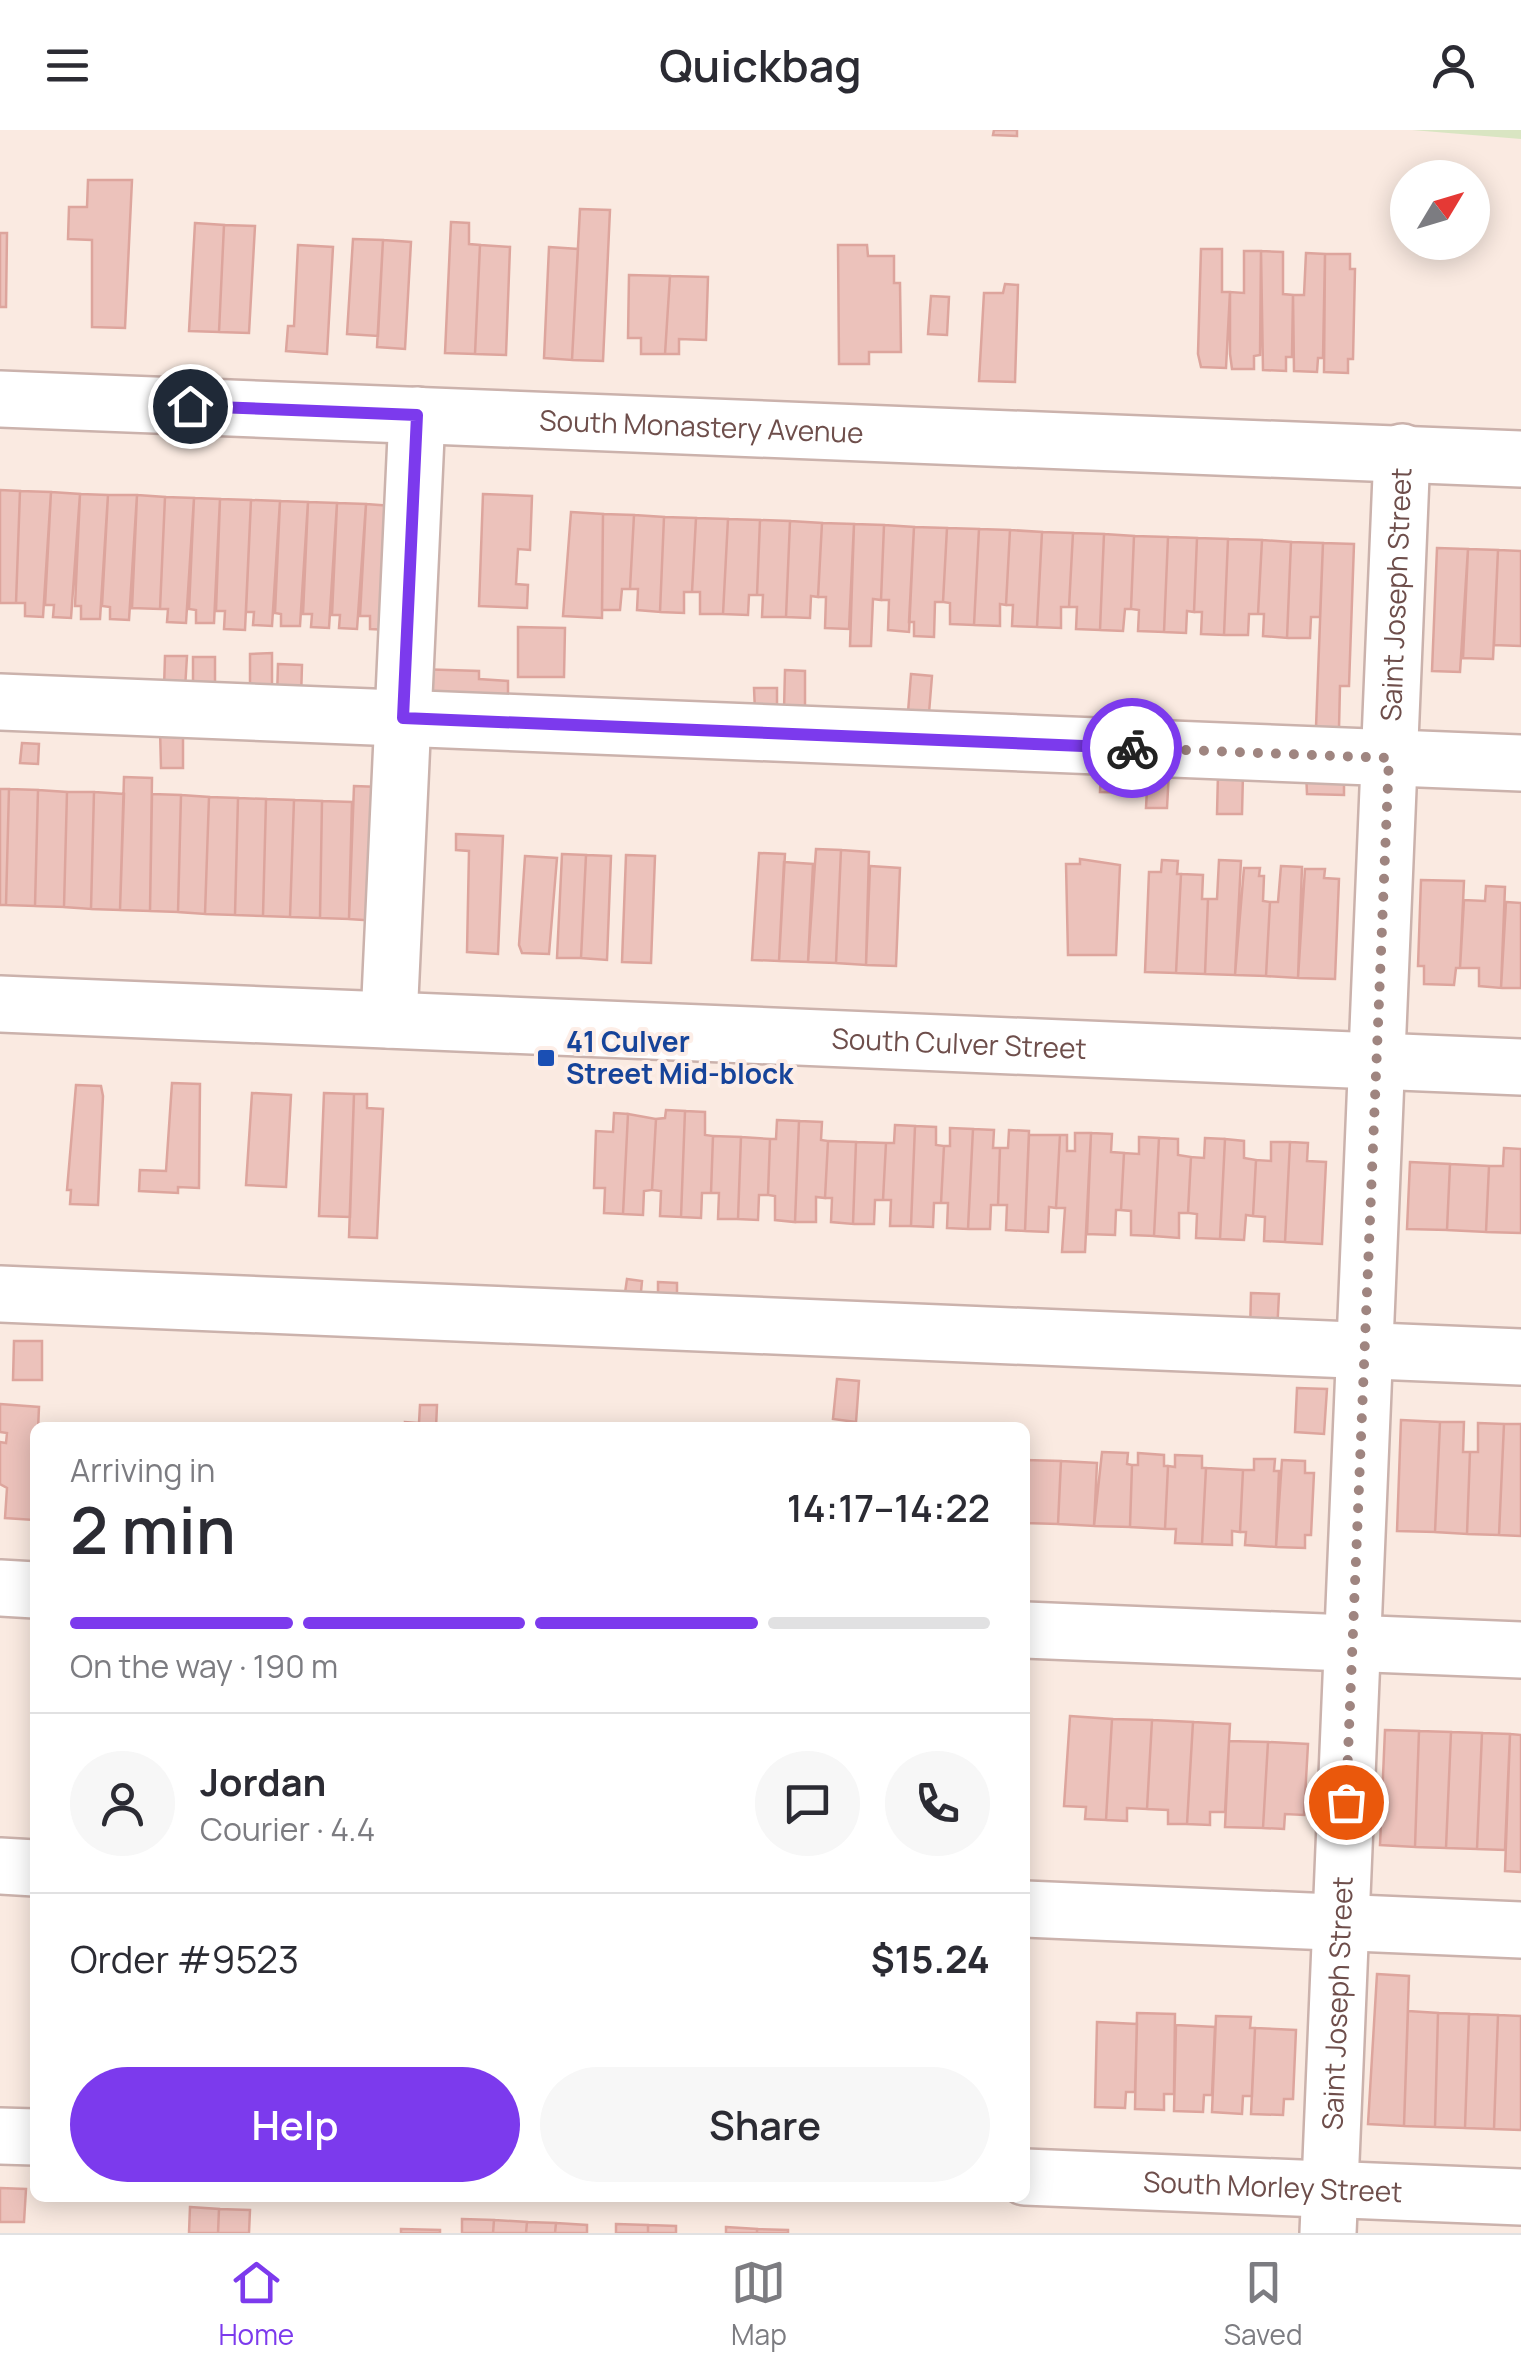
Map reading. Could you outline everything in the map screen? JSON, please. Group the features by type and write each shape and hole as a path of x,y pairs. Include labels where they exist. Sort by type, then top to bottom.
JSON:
{"street":[{"name":"South Monastery Avenue","path":"0,399 1521,459"},
{"path":"389,1020 417,415"},
{"name":"Saint Joseph Street","path":"1329,2211 1402,452"},
{"path":"0,702 1521,763"},
{"name":"South Culver Street","path":"0,1004 1521,1067"},
{"path":"0,1294 1521,1357"},
{"path":"0,1588 30,1590"},
{"path":"1030,1630 1521,1650"},
{"path":"0,1866 30,1868"},
{"path":"1030,1909 1521,1930"},
{"path":"0,2136 30,2137"},
{"name":"South Morley Street","path":"1030,2179 1329,2211 1521,2197"}],"green space":[{"path":"1412,130 1521,130 1521,139"}],"building":[{"path":"994,130 1017,130 1017,136 993,135"},
{"path":"88,180 132,180 125,328 92,327 92,240 68,239 69,207 87,207"},
{"path":"580,209 610,210 603,361 572,360"},
{"path":"451,222 469,223 469,244 480,245 475,354 445,353"},
{"path":"195,223 224,225 219,332 189,331"},
{"path":"224,225 255,226 249,333 219,332"},
{"path":"0,233 7,233 6,307 0,307"},
{"path":"353,239 383,240 378,336 347,334"},
{"path":"383,240 411,242 405,349 377,347"},
{"path":"298,245 333,247 327,354 286,351 288,326 294,326"},
{"path":"480,245 510,247 506,355 475,354"},
{"path":"838,245 867,245 868,256 894,256 894,283 900,283 901,352 869,352 869,364 839,364"},
{"path":"549,247 578,249 572,360 544,358"},
{"path":"1201,249 1222,249 1222,292 1230,292 1226,368 1201,367 1198,354"},
{"path":"1244,251 1261,251 1260,355 1254,356 1254,369 1232,369 1230,292 1244,293"},
{"path":"1261,251 1283,252 1283,294 1293,295 1292,357 1286,357 1286,371 1263,370"},
{"path":"1306,253 1325,254 1323,358 1318,358 1317,372 1294,371 1293,295 1304,295"},
{"path":"1325,254 1350,254 1350,269 1355,269 1353,359 1348,359 1348,373 1324,372"},
{"path":"629,275 670,276 665,354 641,354 641,338 628,338"},
{"path":"670,276 708,277 706,340 679,339 679,354 665,354"},
{"path":"1005,284 1018,285 1015,382 979,381 984,293 1003,293"},
{"path":"931,296 949,297 947,335 928,334"},
{"path":"0,490 20,491 16,603 0,603"},
{"path":"20,491 51,492 43,617 25,616 25,603 16,603"},
{"path":"51,492 80,494 71,618 53,617 54,605 45,605"},
{"path":"80,494 108,495 100,619 81,619 81,606 75,606"},
{"path":"483,494 532,496 530,550 518,549 516,584 528,585 527,608 479,606"},
{"path":"108,495 137,495 129,620 110,619 110,607 102,606"},
{"path":"137,495 165,497 160,609 132,608"},
{"path":"165,497 194,498 186,623 167,622 168,609 160,609"},
{"path":"194,498 220,499 214,623 196,623 196,610 189,609"},
{"path":"220,499 251,500 245,630 224,629 225,611 216,611"},
{"path":"251,500 280,501 272,626 253,625 254,612 246,612"},
{"path":"280,501 308,502 300,626 281,626 281,614 275,613"},
{"path":"308,502 337,503 329,628 311,627 312,614 303,614"},
{"path":"337,503 366,504 357,629 339,628 340,615 332,615"},
{"path":"366,504 392,506 390,630 370,629 370,616 360,616"},
{"path":"571,512 603,514 602,618 563,616"},
{"path":"603,514 634,515 630,589 622,589 620,610 602,610"},
{"path":"634,515 664,517 660,612 637,610 638,589 630,589"},
{"path":"664,517 696,518 692,592 684,592 684,613 660,612"},
{"path":"696,518 728,519 723,614 700,614 700,592 692,592"},
{"path":"728,519 760,520 757,595 749,595 748,615 723,614"},
{"path":"760,520 790,521 786,617 762,617 763,595 757,595"},
{"path":"790,521 822,523 818,597 811,596 810,618 786,617"},
{"path":"822,523 854,524 849,629 825,628 826,597 818,597"},
{"path":"854,524 884,525 881,600 873,599 871,646 850,646"},
{"path":"884,525 914,527 909,632 888,630 889,600 881,600"},
{"path":"914,527 947,528 943,602 935,602 934,637 914,636 914,622 909,622"},
{"path":"947,528 979,529 974,625 950,624 950,603 943,602"},
{"path":"979,529 1010,530 1006,605 1000,604 1000,626 974,625"},
{"path":"1010,530 1042,532 1037,627 1012,626 1013,605 1006,605"},
{"path":"1042,532 1073,533 1069,607 1061,607 1061,628 1037,627"},
{"path":"1073,533 1104,534 1100,630 1076,629 1077,607 1069,607"},
{"path":"1104,534 1134,536 1131,609 1125,609 1123,631 1100,630"},
{"path":"1134,536 1168,537 1164,632 1138,631 1139,610 1131,609"},
{"path":"1168,537 1197,538 1194,612 1187,611 1186,633 1164,632"},
{"path":"1197,538 1228,539 1224,635 1201,634 1202,612 1194,612"},
{"path":"1228,539 1262,540 1258,614 1249,614 1248,635 1224,635"},
{"path":"1262,540 1291,542 1287,638 1263,636 1264,614 1258,614"},
{"path":"1291,542 1323,543 1320,617 1311,617 1310,638 1287,638"},
{"path":"1323,543 1354,544 1349,686 1340,686 1339,728 1316,727"},
{"path":"1437,548 1468,549 1460,672 1432,671"},
{"path":"1468,549 1498,550 1493,659 1463,658"},
{"path":"1498,550 1521,551 1521,646 1494,645"},
{"path":"518,627 565,628 564,677 518,677"},
{"path":"272,653 272,691 250,691 250,654"},
{"path":"165,656 187,656 185,689 164,688"},
{"path":"193,657 215,657 215,691 193,691"},
{"path":"278,664 302,665 301,698 277,697"},
{"path":"416,669 479,671 479,679 508,681 508,705 415,702"},
{"path":"785,670 805,671 805,711 784,710"},
{"path":"911,674 932,676 929,713 908,712"},
{"path":"754,688 777,688 777,710 755,711"},
{"path":"160,729 183,730 183,768 161,768"},
{"path":"22,743 39,744 38,764 20,763"},
{"path":"1101,770 1142,771 1141,793 1100,792"},
{"path":"1148,771 1169,771 1167,808 1146,808"},
{"path":"1306,771 1344,771 1344,795 1307,794"},
{"path":"1218,774 1243,774 1242,814 1217,814"},
{"path":"124,777 152,778 150,911 120,910"},
{"path":"354,786 380,787 378,921 349,919"},
{"path":"0,789 9,789 6,905 0,905"},
{"path":"9,789 38,790 35,906 6,905"},
{"path":"38,790 67,792 64,907 35,906"},
{"path":"67,792 94,792 91,909 64,907"},
{"path":"94,792 124,794 120,910 91,909"},
{"path":"152,794 181,795 178,912 150,911"},
{"path":"181,795 209,797 205,914 178,912"},
{"path":"209,797 238,798 235,915 205,914"},
{"path":"238,798 266,799 263,916 235,915"},
{"path":"266,799 294,800 290,917 263,916"},
{"path":"294,800 322,801 320,918 290,917"},
{"path":"322,801 352,802 349,919 320,918"},
{"path":"456,834 503,836 498,954 467,952 469,851 456,850"},
{"path":"816,849 841,850 836,963 808,962"},
{"path":"841,850 869,852 866,965 836,963"},
{"path":"759,853 785,854 779,961 752,960"},
{"path":"562,854 586,855 581,958 557,958"},
{"path":"586,855 611,856 607,960 581,958"},
{"path":"626,855 655,856 651,963 622,962"},
{"path":"525,856 557,858 549,954 522,953 519,945"},
{"path":"1080,859 1120,865 1116,955 1068,955 1066,864 1080,864"},
{"path":"1162,860 1178,861 1177,874 1181,874 1176,973 1145,972 1149,872 1161,872"},
{"path":"1219,860 1241,861 1235,975 1205,974 1208,899 1217,899"},
{"path":"784,862 813,864 808,962 779,961"},
{"path":"870,866 900,868 896,966 866,965"},
{"path":"1281,866 1302,867 1298,978 1266,976 1270,902 1278,902"},
{"path":"1244,868 1260,868 1259,876 1264,876 1263,901 1270,902 1266,976 1235,975"},
{"path":"1305,869 1325,869 1324,878 1339,879 1335,979 1298,978"},
{"path":"1181,874 1203,875 1202,899 1208,899 1205,974 1176,973"},
{"path":"1421,880 1464,881 1460,968 1456,968 1454,985 1424,984 1424,966 1418,966"},
{"path":"1486,886 1505,887 1501,988 1479,986 1479,968 1460,968 1464,900 1485,901"},
{"path":"1506,902 1521,903 1521,988 1501,988"},
{"path":"172,1083 200,1084 199,1188 178,1187 178,1193 139,1191 140,1170 166,1171"},
{"path":"76,1085 101,1086 103,1096 98,1205 70,1204 71,1190 67,1190"},
{"path":"252,1093 291,1095 286,1187 246,1185"},
{"path":"324,1093 354,1094 350,1217 319,1216"},
{"path":"354,1094 367,1094 367,1108 383,1109 377,1238 349,1237"},
{"path":"666,1110 685,1111 681,1217 660,1216 661,1191 652,1190 656,1119 665,1118"},
{"path":"685,1111 705,1112 705,1135 713,1136 711,1193 702,1193 701,1218 681,1217"},
{"path":"614,1113 628,1114 623,1214 604,1213 605,1188 594,1188 596,1131 613,1132"},
{"path":"628,1114 656,1119 652,1190 644,1191 643,1215 623,1214"},
{"path":"777,1120 799,1121 795,1222 775,1220 775,1196 768,1195 770,1139 776,1139"},
{"path":"799,1121 822,1122 821,1140 828,1141 825,1198 816,1197 816,1222 795,1222"},
{"path":"895,1125 915,1126 911,1226 890,1226 891,1200 883,1200 886,1143 894,1143"},
{"path":"915,1126 936,1127 936,1145 944,1146 941,1203 934,1203 933,1227 911,1226"},
{"path":"950,1128 973,1129 968,1229 947,1228 948,1203 941,1203 944,1146 950,1146"},
{"path":"973,1129 994,1130 993,1148 1000,1148 998,1205 991,1205 990,1229 968,1229"},
{"path":"1009,1130 1029,1131 1025,1231 1006,1230 1007,1205 998,1205 1000,1148 1008,1148"},
{"path":"1075,1133 1091,1133 1085,1252 1062,1252 1065,1208 1056,1208 1060,1135 1067,1135 1067,1151 1075,1151"},
{"path":"1091,1133 1112,1134 1111,1152 1124,1153 1121,1210 1116,1210 1115,1235 1087,1234"},
{"path":"1029,1135 1060,1135 1056,1208 1049,1207 1048,1232 1025,1231"},
{"path":"713,1136 741,1137 738,1219 718,1219 719,1193 711,1193"},
{"path":"741,1137 770,1139 768,1195 759,1195 758,1220 738,1219"},
{"path":"1139,1137 1159,1138 1154,1236 1131,1235 1131,1211 1121,1210 1124,1153 1139,1154"},
{"path":"1159,1138 1178,1139 1178,1155 1191,1157 1188,1213 1179,1213 1179,1238 1154,1236"},
{"path":"1205,1138 1225,1139 1220,1239 1196,1238 1197,1214 1188,1213 1191,1157 1204,1158"},
{"path":"1225,1139 1244,1141 1244,1158 1256,1160 1253,1216 1246,1215 1244,1240 1220,1239"},
{"path":"828,1141 856,1142 853,1224 831,1222 832,1198 825,1198"},
{"path":"856,1142 886,1143 883,1200 875,1200 874,1224 853,1224"},
{"path":"1271,1142 1290,1142 1285,1242 1264,1241 1265,1217 1253,1216 1256,1160 1271,1161"},
{"path":"1290,1142 1308,1143 1307,1161 1326,1162 1322,1244 1285,1242"},
{"path":"1504,1148 1521,1149 1521,1233 1486,1232 1489,1166 1503,1166"},
{"path":"1410,1162 1450,1164 1447,1230 1407,1229"},
{"path":"1450,1164 1489,1166 1486,1232 1447,1230"},
{"path":"627,1279 642,1281 640,1302 624,1300"},
{"path":"658,1282 677,1283 677,1304 658,1304"},
{"path":"1251,1293 1279,1294 1277,1333 1250,1332"},
{"path":"14,1341 42,1341 42,1380 13,1380"},
{"path":"837,1379 859,1381 856,1422 833,1419"},
{"path":"1297,1388 1327,1389 1324,1434 1295,1432"},
{"path":"0,1404 39,1407 38,1422 30,1422 30,1520 5,1518 7,1488 0,1484 0,1442 6,1443 7,1433 0,1432"},
{"path":"420,1405 437,1405 436,1422 419,1422"},
{"path":"1401,1420 1440,1422 1435,1532 1397,1531"},
{"path":"1440,1422 1464,1422 1463,1452 1470,1452 1467,1534 1435,1532"},
{"path":"1478,1423 1504,1424 1499,1535 1467,1534 1470,1452 1478,1452"},
{"path":"1504,1424 1521,1424 1521,1536 1499,1535"},
{"path":"1102,1452 1128,1453 1127,1464 1132,1465 1130,1527 1094,1526"},
{"path":"1138,1453 1164,1455 1164,1466 1168,1466 1165,1529 1130,1527 1132,1465 1138,1465"},
{"path":"1175,1455 1202,1456 1202,1468 1206,1468 1202,1544 1175,1543 1176,1529 1165,1529 1168,1466 1175,1467"},
{"path":"1254,1459 1275,1459 1274,1471 1279,1471 1276,1547 1245,1545 1246,1532 1240,1532 1243,1470 1254,1470"},
{"path":"1030,1460 1061,1461 1058,1524 1030,1523"},
{"path":"1282,1460 1305,1461 1305,1473 1314,1473 1311,1535 1305,1535 1305,1548 1276,1547"},
{"path":"1061,1461 1097,1463 1094,1526 1058,1524"},
{"path":"1206,1468 1243,1470 1240,1532 1232,1531 1232,1545 1202,1544"},
{"path":"1070,1716 1112,1719 1106,1820 1085,1819 1086,1807 1064,1806"},
{"path":"1112,1719 1152,1720 1147,1809 1127,1808 1127,1821 1106,1820"},
{"path":"1152,1720 1193,1722 1187,1824 1168,1824 1168,1810 1147,1809"},
{"path":"1193,1722 1230,1724 1225,1812 1210,1812 1210,1825 1187,1824"},
{"path":"1385,1730 1419,1731 1415,1847 1380,1845"},
{"path":"1419,1731 1451,1732 1446,1848 1415,1847"},
{"path":"1451,1732 1482,1733 1477,1849 1446,1848"},
{"path":"1482,1733 1510,1734 1505,1850 1477,1849"},
{"path":"1510,1734 1521,1735 1521,1872 1505,1871"},
{"path":"1229,1741 1268,1742 1263,1828 1225,1827"},
{"path":"1268,1742 1308,1744 1304,1815 1285,1814 1284,1829 1263,1828"},
{"path":"1377,1974 1409,1976 1404,2126 1368,2124"},
{"path":"1408,2011 1438,2013 1435,2127 1404,2126"},
{"path":"1137,2013 1175,2014 1174,2094 1164,2094 1164,2110 1135,2109"},
{"path":"1438,2013 1469,2014 1465,2128 1435,2127"},
{"path":"1469,2014 1498,2015 1494,2129 1465,2128"},
{"path":"1498,2015 1521,2016 1521,2130 1494,2129"},
{"path":"1216,2016 1251,2017 1250,2028 1255,2028 1252,2096 1243,2096 1242,2114 1212,2112"},
{"path":"1097,2022 1137,2024 1135,2092 1126,2092 1125,2108 1095,2107"},
{"path":"1176,2025 1215,2027 1212,2095 1204,2095 1203,2112 1174,2111"},
{"path":"1255,2028 1296,2030 1293,2099 1284,2099 1283,2115 1251,2114"},
{"path":"0,2188 26,2189 24,2222 0,2222"},
{"path":"190,2207 219,2209 218,2233 189,2233"},
{"path":"219,2209 250,2210 249,2233 218,2233"},
{"path":"462,2219 494,2220 493,2233 462,2233"},
{"path":"494,2220 527,2222 526,2233 493,2233"},
{"path":"527,2222 556,2223 555,2233 526,2233"},
{"path":"556,2223 587,2225 587,2233 555,2233"},
{"path":"616,2224 648,2225 648,2233 616,2233"},
{"path":"648,2225 676,2226 676,2233 648,2233"},
{"path":"726,2227 757,2229 757,2233 726,2233"},
{"path":"401,2229 440,2230 440,2233 401,2233"},
{"path":"757,2229 788,2230 788,2233 757,2233"}],"way so far":[{"path":"1132,748 1389,758 1346,1802"}],"place":[{"name":"41 Culver Street Mid-block","path":"546,1058"}],"route":[{"path":"190,406 417,415 403,718 1132,748"}]}
